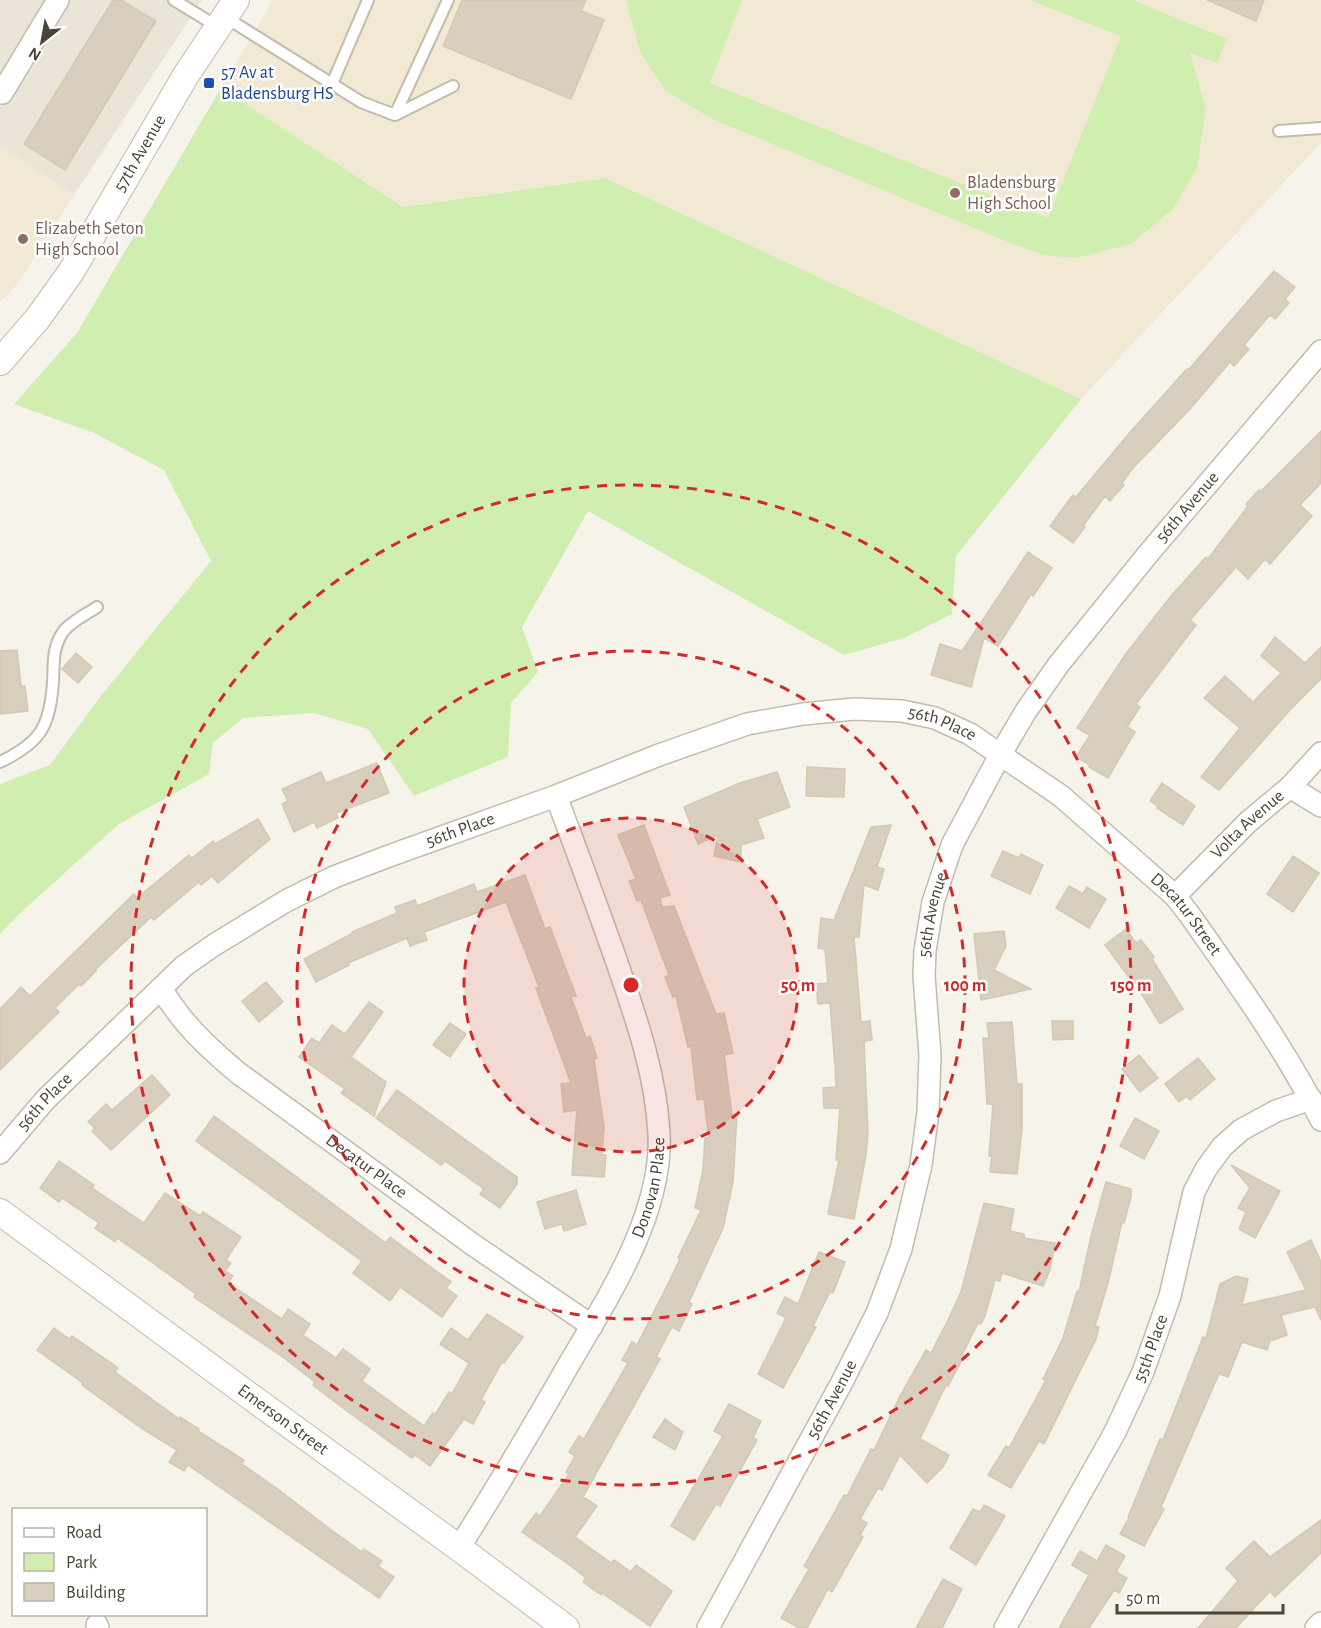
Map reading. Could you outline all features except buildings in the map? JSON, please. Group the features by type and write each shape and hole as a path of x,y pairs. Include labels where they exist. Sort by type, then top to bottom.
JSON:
{"street":[{"path":"2,93 58,0"},
{"name":"57th Avenue","path":"0,362 38,318 71,272 150,136 226,15"},
{"name":"56th Avenue","path":"708,1628 841,1384 877,1313 901,1249 921,1165 928,1112 930,1055 924,976 925,951 933,902 952,845 1026,711 1059,664 1214,476 1321,351"},
{"name":"56th Place","path":"0,1153 46,1099 184,966 232,933 286,901 334,877 389,855 556,795 659,754 747,724 803,714 854,709 902,711 935,718 969,734 1000,755"},
{"name":"Volta Avenue","path":"1174,896 1248,822 1290,787 1321,753"},
{"name":"Decatur Street","path":"1000,755 1061,796 1174,896 1229,971 1311,1099 1321,1120"},
{"path":"1290,787 1321,806"},
{"name":"Donovan Place","path":"459,1548 540,1416 623,1269 644,1218 655,1175 659,1136 650,1067 623,979 556,795"},
{"name":"Decatur Place","path":"161,988 187,1027 237,1072 528,1284 592,1326"},
{"name":"55th Place","path":"1005,1628 1115,1432 1143,1372 1170,1296 1194,1192 1206,1169 1222,1147 1241,1130 1276,1111 1311,1099"},
{"name":"Emerson Street","path":"0,1212 566,1628"},
{"path":"1316,1628 1321,1623"}],"lane":[{"path":"174,0 226,15 361,102 395,114 453,86"},
{"path":"332,84 368,0"},
{"path":"395,114 448,0"},
{"path":"1279,131 1321,128"},
{"path":"0,762 22,752 42,731 49,712 56,647 64,631 97,607"}],"shaded area":[{"path":"0,0 202,0 74,195 0,146"},
{"name":"Bladensburg High School","path":"273,0 1321,0 1321,143 1081,399 605,178 403,207 221,88"},
{"name":"Elizabeth Seton High School","path":"0,146 74,195 18,283 0,302"}],"green space":[{"path":"626,0 742,0 710,83 1048,218 1121,36 1030,0 1133,0 1227,39 1217,63 1190,53 1206,109 1197,167 1174,208 1131,244 1077,258 1043,255 1015,245 712,119 666,91 640,52"},
{"path":"221,88 403,207 605,178 1081,399 956,556 952,614 904,638 844,655 588,511 522,627 538,672 511,703 508,757 414,796 368,729 314,713 243,718 213,743 209,774 119,824 0,934 0,784 50,765 100,697 211,561 164,470 94,433 14,404 77,333"}],"place":[{"name":"57 Av at Bladensburg HS","path":"209,83"},
{"name":"Bladensburg High School","path":"955,193"},
{"name":"Elizabeth Seton High School","path":"23,239"}]}
